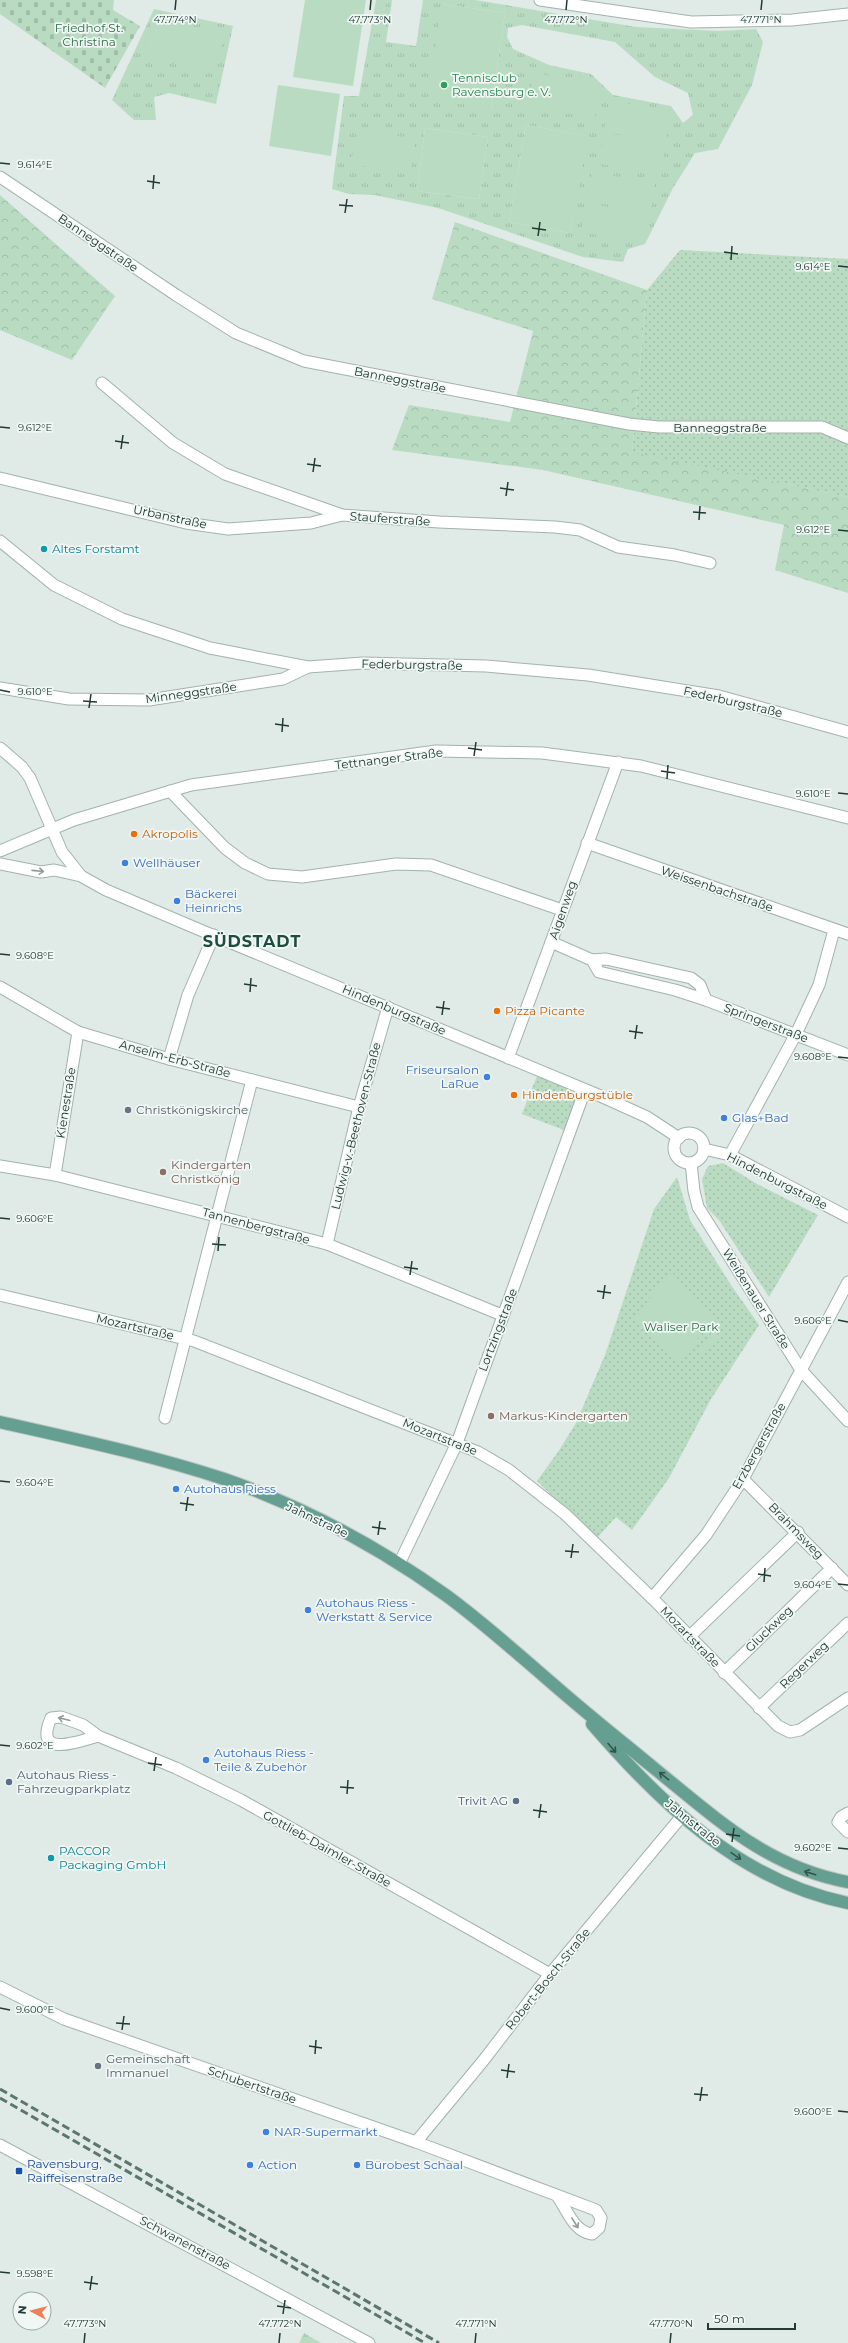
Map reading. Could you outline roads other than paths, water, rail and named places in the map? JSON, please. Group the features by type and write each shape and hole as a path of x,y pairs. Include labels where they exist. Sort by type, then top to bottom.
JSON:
{"main road":[{"name":"Jahnstraße","path":"0,1422 122,1450 227,1480 341,1530 446,1595 496,1634 568,1697 694,1800 752,1845 807,1873 848,1882"},
{"name":"Jahnstraße","path":"568,1697 623,1760 682,1816 740,1859 773,1876 824,1898 848,1903"},
{"path":"682,1816 694,1800"}],"street":[{"path":"540,0 691,22 792,20 848,14"},
{"name":"Banneggstraße","path":"0,176 163,287 236,333 304,361 629,424 659,427 822,427 848,438"},
{"name":"Stauferstraße","path":"102,384 174,443 225,474 342,515 580,530 618,547 710,563"},
{"name":"Urbanstraße","path":"0,478 186,523 228,529 312,523 342,515"},
{"name":"Federburgstraße","path":"0,541 54,585 122,619 210,648 308,667 363,663 486,666 588,675 719,696 848,732"},
{"name":"Minneggstraße","path":"0,688 69,699 149,700 283,679 308,667"},
{"path":"0,748 22,767 30,778 62,852 80,876"},
{"name":"Tettnanger Straße","path":"0,851 51,829 191,785 436,752 542,753 618,762 641,766 848,818"},
{"name":"Aigenweg","path":"508,1058 618,762"},
{"path":"170,791 225,848 245,863 268,874 286,877 302,877 396,864 431,865 562,910"},
{"name":"Weissenbachstraße","path":"587,843 848,934"},
{"path":"0,864 42,872 54,870 80,876"},
{"name":"Hindenburgstraße","path":"80,876 106,890 214,936 388,1007 647,1117 679,1138"},
{"path":"730,1155 796,1034 819,985 834,930"},
{"path":"169,1059 188,995 214,936"},
{"name":"Springerstraße","path":"551,942 592,960 606,959 691,978 700,985 706,1000"},
{"name":"Springerstraße","path":"592,960 600,972 675,990 706,1000 848,1055"},
{"name":"Anselm-Erb-Straße","path":"0,987 78,1032 169,1059 359,1107"},
{"name":"Ludwig-v.-Beethoven-Straße","path":"327,1244 359,1107 388,1007"},
{"name":"Kienestraße","path":"55,1175 78,1032"},
{"path":"165,1418 187,1339 252,1080"},
{"name":"Lortzingstraße","path":"398,1564 457,1443 502,1315 512,1296 585,1090"},
{"path":"688,1133 698,1136 704,1144 704,1149 700,1158 691,1163 681,1160 675,1152 675,1147 679,1138 688,1133"},
{"name":"Hindenburgstraße","path":"704,1149 730,1155 848,1217"},
{"name":"Weißenauer Straße","path":"691,1163 694,1191 698,1207 801,1370 848,1422"},
{"name":"Tannenbergstraße","path":"0,1166 55,1175 327,1244 502,1315"},
{"name":"Erzbergerstraße","path":"652,1598 706,1535 744,1479 801,1370 845,1296 848,1282"},
{"name":"Mozartstraße","path":"0,1295 187,1339 457,1443 509,1470 565,1514 652,1598 724,1673 778,1726 790,1732 800,1730 848,1698"},
{"name":"Brahmsweg","path":"744,1479 798,1532 848,1585"},
{"path":"689,1637 798,1532"},
{"name":"Gluckweg","path":"724,1673 832,1568"},
{"name":"Regerweg","path":"759,1708 848,1623"},
{"name":"Gottlieb-Daimler-Straße","path":"98,1736 176,1768 241,1800 550,1974"},
{"path":"848,1813 841,1817 838,1822 848,1832"},
{"name":"Robert-Bosch-Straße","path":"416,2142 483,2061 550,1974 682,1816"},
{"name":"Schubertstraße","path":"0,1987 64,2019 416,2142 558,2197"},
{"name":"Schwanenstraße","path":"0,2145 369,2343"}],"railway":[{"path":"0,2089 439,2343"},
{"path":"0,2098 425,2343"}],"place":[{"name":"Tennisclub Ravensburg e. V.","path":"444,85"},
{"name":"Altes Forstamt","path":"44,549"},
{"name":"Akropolis","path":"134,834"},
{"name":"Wellhäuser","path":"125,863"},
{"name":"Bäckerei Heinrichs","path":"177,901"},
{"name":"Pizza Picante","path":"497,1011"},
{"name":"Friseursalon LaRue","path":"487,1077"},
{"name":"Hindenburgstüble","path":"514,1095"},
{"name":"Christkönigskirche","path":"128,1110"},
{"name":"Glas+Bad","path":"724,1118"},
{"name":"Kindergarten Christkönig","path":"163,1172"},
{"name":"Markus-Kindergarten","path":"491,1416"},
{"name":"Autohaus Riess","path":"176,1489"},
{"name":"Autohaus Riess - Werkstatt & Service","path":"308,1610"},
{"name":"Autohaus Riess - Teile & Zubehör","path":"206,1760"},
{"name":"Autohaus Riess - Fahrzeugparkplatz","path":"9,1782"},
{"name":"Trivit AG","path":"516,1801"},
{"name":"PACCOR Packaging GmbH","path":"51,1858"},
{"name":"Gemeinschaft Immanuel","path":"98,2066"},
{"name":"NAR-Supermarkt","path":"266,2132"},
{"name":"Action","path":"250,2165"},
{"name":"Bürobest Schaal","path":"357,2165"},
{"name":"Ravensburg, Raiffeisenstraße","path":"19,2171"}],"district":[{"name":"SÜDSTADT","path":"252,941"}],"park label":[{"name":"Friedhof St. Christina","path":"89,35"},
{"name":"Waliser Park","path":"681,1327"}]}
